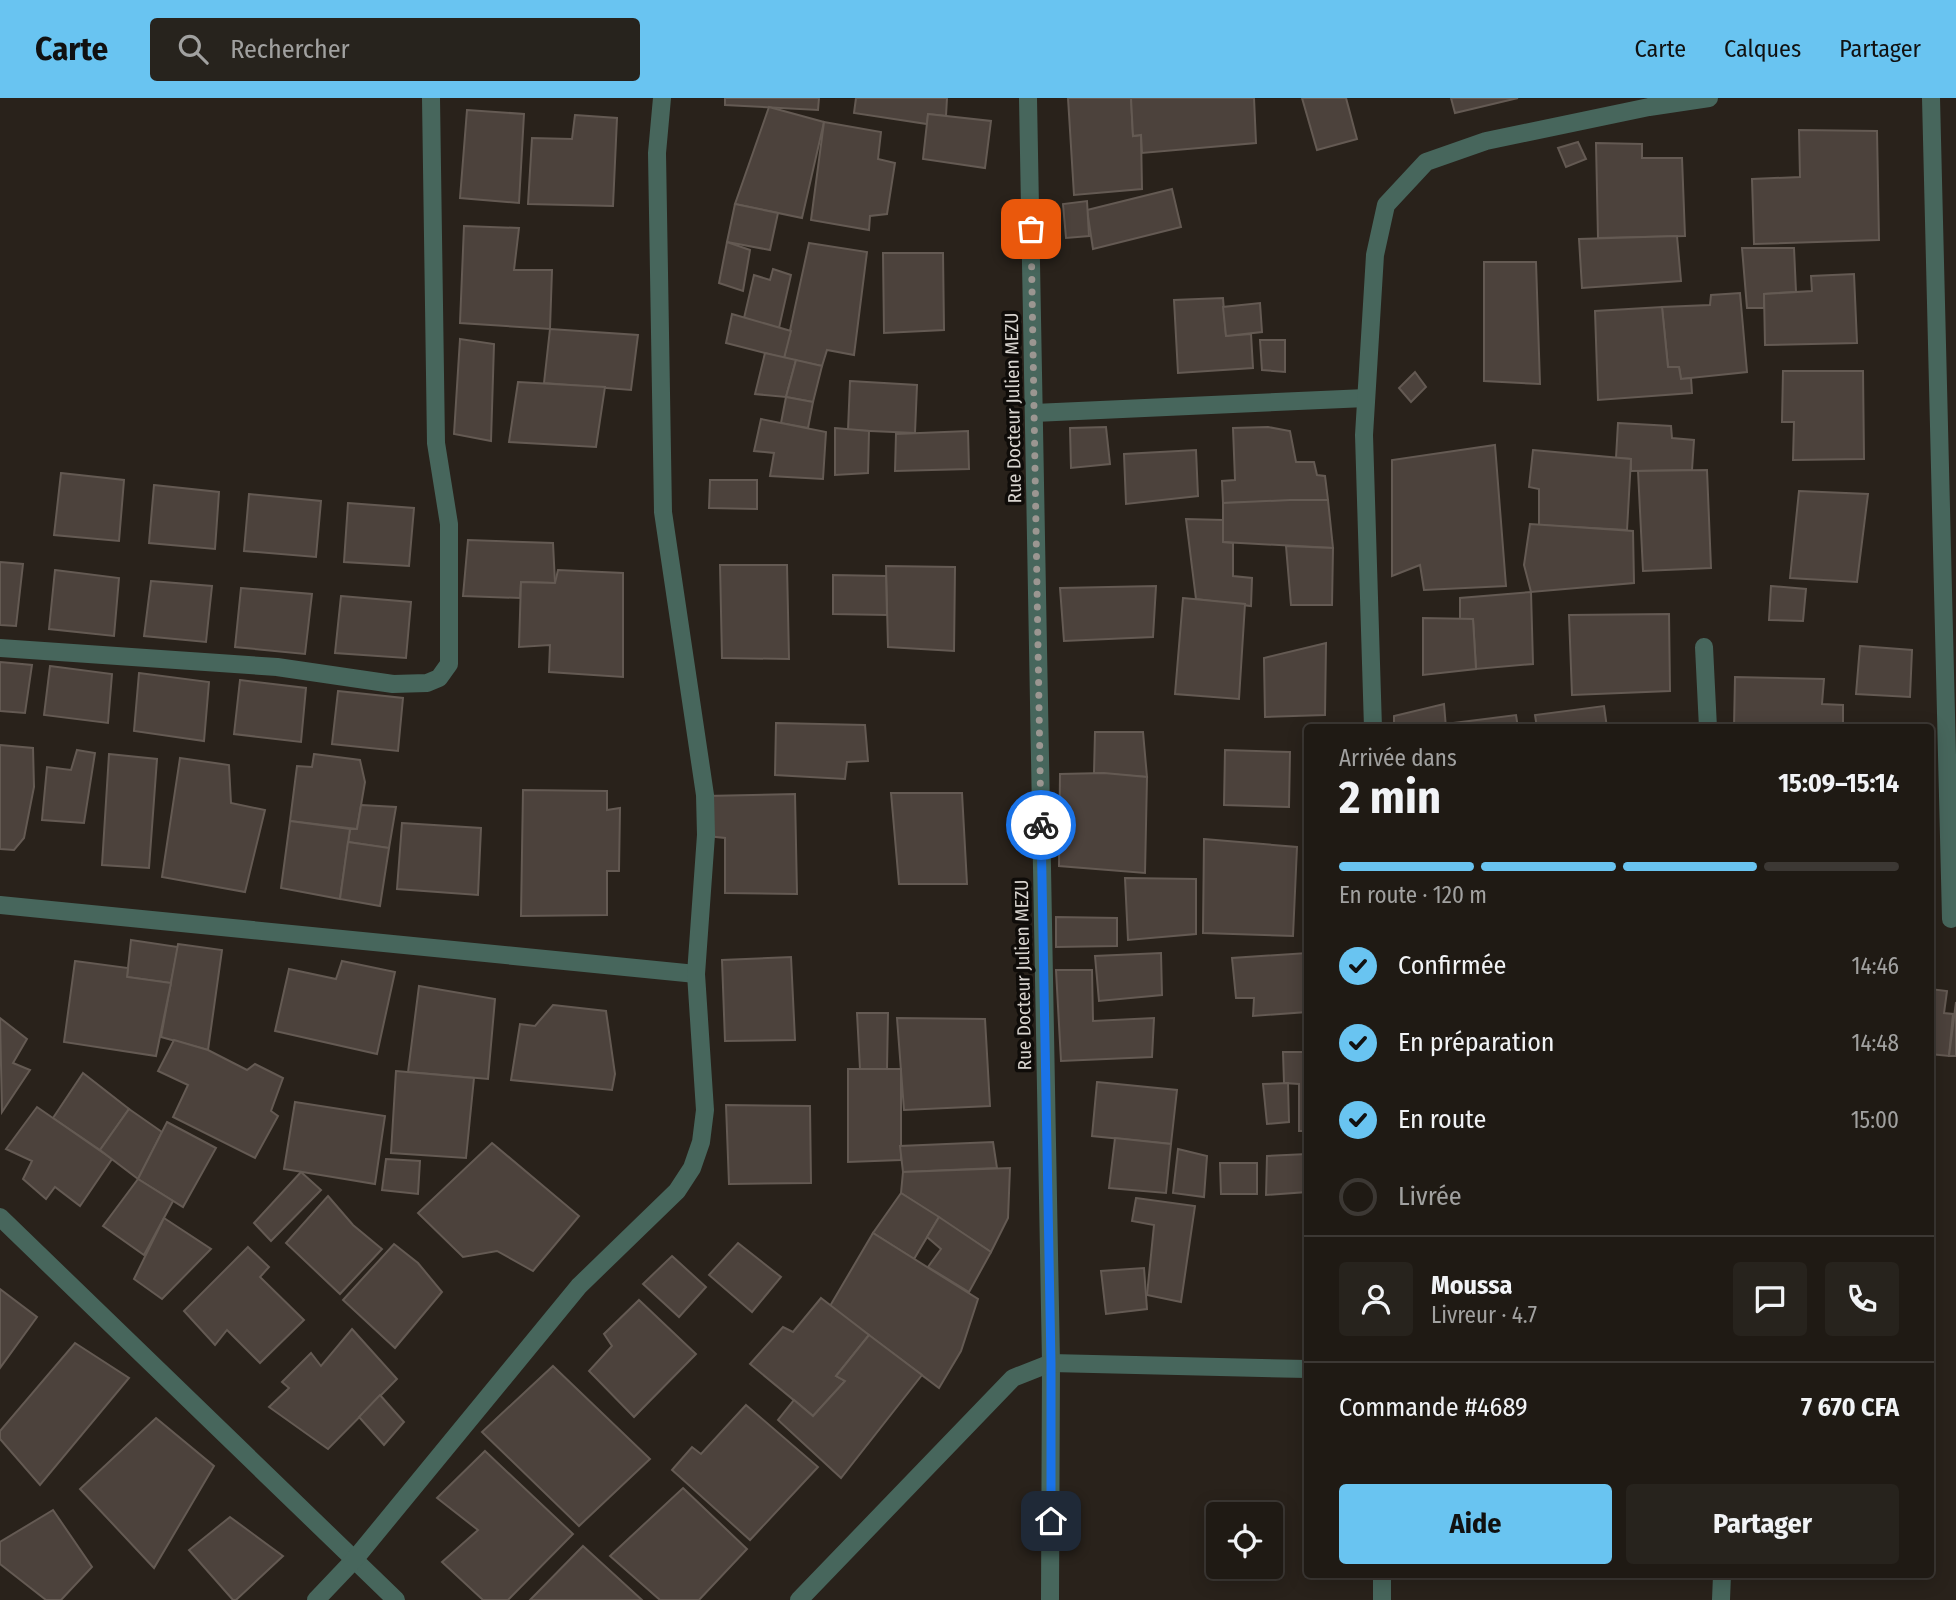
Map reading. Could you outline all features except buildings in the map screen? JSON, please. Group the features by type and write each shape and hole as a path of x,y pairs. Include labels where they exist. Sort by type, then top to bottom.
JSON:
{"street":[{"path":"0,648 277,667 393,684 427,683 439,678 449,664 449,524 436,443 431,98"},
{"path":"316,1600 354,1560 579,1286 677,1191 692,1168 701,1142 705,1110 696,974 706,835 705,795 663,513 657,153 662,98"},
{"name":"Rue Docteur Julien MEZU","path":"1028,98 1051,1363 1050,1600"},
{"path":"1373,724 1368,640 1366,398 1374,255 1385,205 1426,162 1486,141 1636,109 1709,98"},
{"path":"1931,98 1951,919"},
{"path":"1034,413 1366,398"},
{"path":"1704,647 1708,724"},
{"path":"0,905 696,974"},
{"path":"0,1217 396,1600"},
{"path":"799,1600 1013,1378 1051,1363 1304,1369"},
{"path":"1382,1578 1382,1600"},
{"path":"1721,1600 1722,1578"}],"way so far":[{"path":"1031,229 1041,825"}],"route":[{"path":"1041,825 1051,1363 1051,1521"}]}
